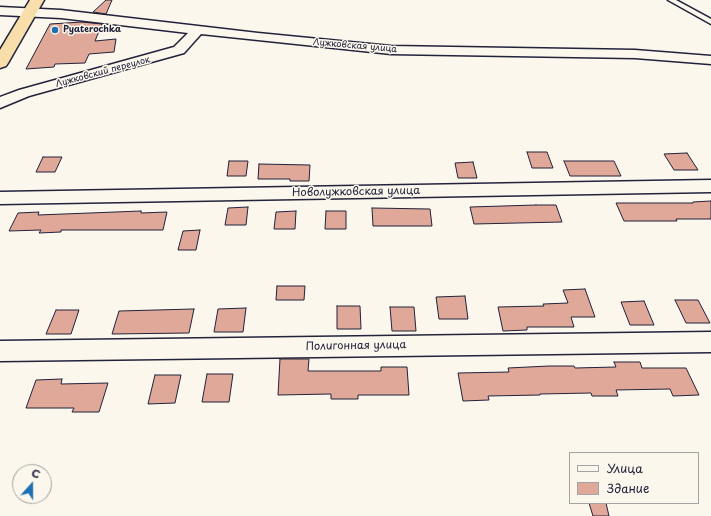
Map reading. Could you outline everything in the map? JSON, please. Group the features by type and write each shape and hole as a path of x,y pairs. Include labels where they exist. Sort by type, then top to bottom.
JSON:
{"highway":[{"path":"0,64 33,6"}],"street":[{"name":"Лужковская улица","path":"0,11 33,6 132,22 391,50 635,54 707,59"},
{"name":"Лужковский переулок","path":"0,103 24,94 179,50 198,30"},
{"path":"707,59 711,47"},
{"name":"Новолужковская улица","path":"0,198 711,186"},
{"name":"Полигонная улица","path":"0,352 711,342"}],"lane":[{"path":"671,0 711,22"}],"building":[{"path":"106,0 112,0 106,14 93,12"},
{"path":"82,22 102,24 95,41 116,39 114,52 89,54 85,63 55,64 54,67 26,69 50,24"},
{"path":"527,152 547,152 553,168 532,168"},
{"path":"687,153 698,170 674,170 664,154"},
{"path":"43,157 62,157 55,172 36,172"},
{"path":"229,161 248,161 246,176 227,176"},
{"path":"564,161 614,161 621,176 570,176"},
{"path":"473,162 477,178 458,178 455,163"},
{"path":"259,164 310,165 309,181 290,181 290,179 258,179"},
{"path":"711,201 711,219 676,219 677,221 624,221 616,203 693,203"},
{"path":"556,205 562,222 474,224 470,207"},
{"path":"248,207 246,225 225,225 228,208"},
{"path":"372,208 430,209 432,226 373,226"},
{"path":"141,211 141,213 167,212 163,230 61,230 61,232 39,233 41,230 9,231 18,213 39,212 38,215"},
{"path":"296,211 295,229 274,229 276,212"},
{"path":"326,211 346,211 346,229 325,229"},
{"path":"200,230 196,250 178,250 183,231"},
{"path":"277,286 305,286 304,300 276,300"},
{"path":"585,289 595,317 571,317 574,327 527,327 527,330 503,331 498,307 544,306 543,304 568,303 563,290"},
{"path":"465,296 468,319 439,319 436,297"},
{"path":"675,300 698,300 710,323 686,323"},
{"path":"644,301 654,325 630,325 621,302"},
{"path":"337,306 360,306 361,329 337,329"},
{"path":"390,307 414,307 416,331 392,331"},
{"path":"246,308 243,332 214,332 218,309"},
{"path":"194,309 189,333 112,334 119,311"},
{"path":"56,310 79,310 71,334 46,334"},
{"path":"280,359 309,359 308,371 381,371 381,367 407,367 409,395 358,395 358,399 331,399 331,394 278,395"},
{"path":"614,362 640,362 642,368 686,368 699,395 673,396 670,389 616,390 618,396 592,396 591,393 540,394 488,396 489,400 463,401 458,373 509,372 508,368 549,366 574,366 575,368 616,367"},
{"path":"207,374 233,374 229,402 202,402"},
{"path":"155,375 181,375 175,403 148,404"},
{"path":"62,379 61,384 108,383 99,412 72,412 74,408 26,408 36,380"},
{"path":"589,504 606,504 609,516 593,516"}],"place":[{"name":"Pyaterochka","path":"55,30"}]}
